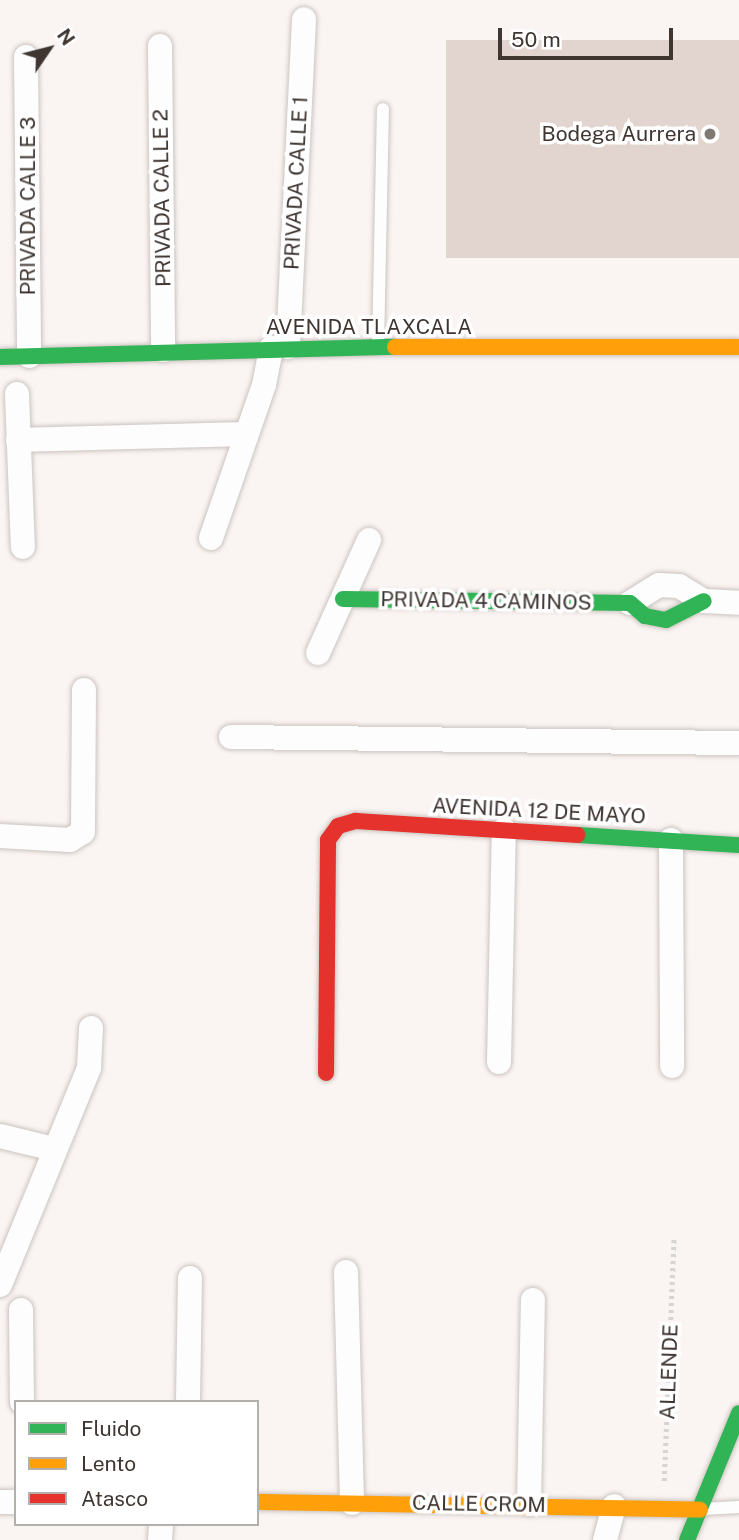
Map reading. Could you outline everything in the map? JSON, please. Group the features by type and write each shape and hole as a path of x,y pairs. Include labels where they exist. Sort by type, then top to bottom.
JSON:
{"street":[{"name":"PRIVADA CALLE 1","path":"211,538 243,434 279,348 304,19"},
{"name":"PRIVADA CALLE 2","path":"160,46 163,350"},
{"name":"PRIVADA CALLE 3","path":"26,57 29,356"},
{"name":"AVENIDA TLAXCALA","path":"0,357 279,348 739,347"},
{"path":"17,394 23,547"},
{"path":"18,440 243,434"},
{"path":"318,653 369,540"},
{"name":"PRIVADA 4 CAMINOS","path":"343,599 630,603 659,585 679,586 704,601 739,603"},
{"name":"PRIVADA 4 CAMINOS","path":"630,603 645,616 666,620 704,601"},
{"path":"0,836 70,840 83,832 84,690"},
{"path":"231,737 739,743"},
{"name":"AVENIDA 12 DE MAYO","path":"326,1073 328,840 338,826 356,821 739,845"},
{"path":"499,1062 504,830"},
{"path":"671,840 672,1066"},
{"path":"0,1285 89,1068 91,1028"},
{"path":"0,1136 54,1149"},
{"path":"346,1272 352,1503"},
{"path":"188,1400 190,1278"},
{"path":"529,1504 533,1300"},
{"path":"21,1310 22,1400"},
{"path":"687,1540 739,1413"},
{"name":"CALLE CROM","path":"259,1502 529,1504 700,1510"},
{"path":"605,1540 614,1506"}],"lane":[{"path":"378,348 383,109"},
{"path":"700,1510 739,1507"}],"path":[{"name":"ALLENDE","path":"663,1507 674,1237"}],"building":[{"path":"446,40 739,40 739,258 446,258"}],"traffic: fast":[{"path":"0,357 395,347"},
{"path":"343,599 630,603 645,616 666,620 704,601"},
{"path":"578,835 739,845"},
{"path":"687,1540 739,1413"}],"traffic: slow":[{"path":"395,347 739,347"},
{"path":"259,1502 700,1510"}],"traffic: jam":[{"path":"326,1073 328,840 338,826 356,821 578,835"}],"place":[{"name":"Bodega Aurrera","path":"710,134"}]}
